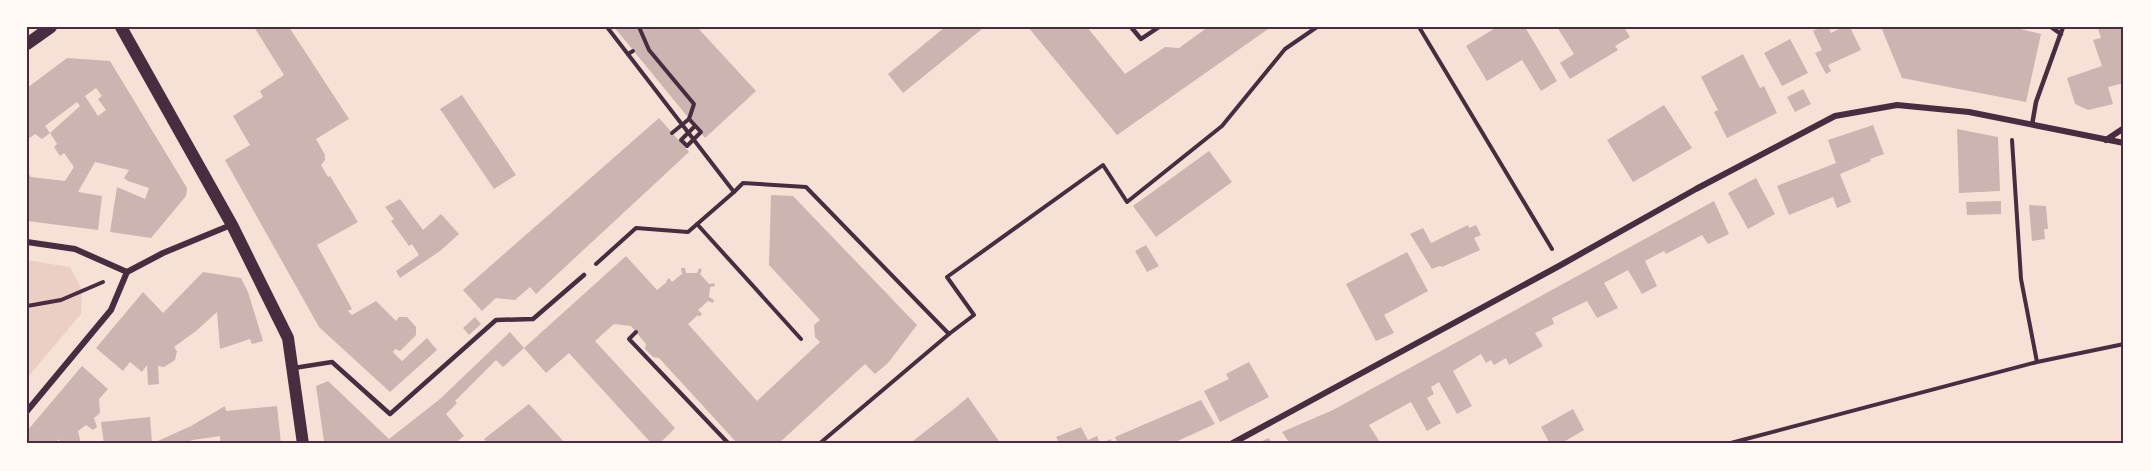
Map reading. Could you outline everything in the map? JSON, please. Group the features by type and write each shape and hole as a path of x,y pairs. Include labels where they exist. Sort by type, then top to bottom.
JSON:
{"main road":[{"path":"27,44 51,27"},
{"path":"121,27 232,225 288,338 303,444"}],"street":[{"path":"1230,444 1696,189 1835,116 1897,105 1969,112 2124,143"},
{"path":"2106,140 2124,128"},
{"path":"27,411 111,310 127,272 163,252 232,225"},
{"path":"27,242 75,249 127,272"}],"lane":[{"path":"1131,27 1141,39 1159,27"},
{"path":"2051,27 2061,34"},
{"path":"2032,125 2036,102 2063,27"},
{"path":"294,368 332,362 390,414 496,320 533,319 584,275"}],"path":[{"path":"607,27 734,192"},
{"path":"639,27 649,50 694,104 689,119 672,133"},
{"path":"819,444 974,315 947,277 1102,165 1127,202 1222,126 1285,49 1317,27"},
{"path":"1419,27 1553,250"},
{"path":"628,54 633,51"},
{"path":"689,119 701,132 687,146 681,140 695,126"},
{"path":"2011,121 2021,279 2037,362"},
{"path":"584,275 636,228 688,232 743,183 806,188 949,334"},
{"path":"697,224 801,339"},
{"path":"28,306 61,300 127,272"},
{"path":"636,332 629,339 729,444"},
{"path":"1727,444 2037,362 2124,344"}],"shaded area":[{"path":"27,260 70,267 82,290 81,314 27,378"}],"building":[{"path":"254,27 289,27 349,119 316,139 325,155 325,160 321,165 358,222 317,245 352,309 348,311 352,315 376,301 396,321 399,317 407,317 416,327 416,335 400,351 395,349 393,352 402,361 427,338 437,350 390,392 319,327 225,160 250,145 233,116 263,97 260,91 284,75"},
{"path":"614,27 697,27 756,91 705,138"},
{"path":"945,27 980,27 982,29 903,93 888,74"},
{"path":"1028,27 1087,27 1125,74 1165,47 1179,48 1208,27 1271,27 1117,135"},
{"path":"1497,27 1525,27 1557,81 1541,91 1522,60 1487,81 1466,46"},
{"path":"1557,27 1624,27 1630,37 1615,46 1618,50 1570,79 1560,63 1574,54"},
{"path":"1828,27 1831,33 1843,27 1850,27 1861,50 1828,65 1831,71 1826,74 1815,53 1822,50 1813,31"},
{"path":"1881,27 2012,27 2041,34 2026,102 1902,78"},
{"path":"2124,27 2124,83 2108,87 2113,104 2088,110 2075,104 2067,78 2102,66 2093,40 2101,38 2098,28"},
{"path":"1790,39 1808,73 1782,86 1764,53"},
{"path":"1743,54 1760,88 1764,86 1777,113 1727,138 1714,112 1718,110 1701,77"},
{"path":"67,58 110,61 187,188 186,196 151,238 110,232 117,187 145,199 149,188 124,178 129,170 95,162 78,192 102,196 98,230 27,221 27,172 31,177 65,181 74,167 64,153 60,156 54,147 57,144 50,133 42,139 35,134 27,140 27,88","holes":["96,88 102,96 98,99 106,110 98,116 85,96","77,102 80,106 50,133 45,126"]},
{"path":"1803,89 1811,104 1795,112 1787,97"},
{"path":"462,95 516,175 494,189 440,109"},
{"path":"1664,105 1692,148 1633,182 1607,140"},
{"path":"659,118 689,152 536,294 530,287 515,300 496,298 482,311 463,290"},
{"path":"1873,125 1884,154 1840,174 1851,202 1837,208 1833,197 1789,215 1777,186 1836,163 1828,140"},
{"path":"1957,129 1998,137 2000,191 1959,193"},
{"path":"1209,151 1232,182 1156,237 1133,206"},
{"path":"1756,178 1775,214 1748,229 1728,193"},
{"path":"771,195 793,196 917,325 888,363 875,374 865,364 778,444 738,444 659,358 653,357 645,349 646,344 631,326 614,324 595,341 675,428 659,444 652,444 569,353 546,373 524,348 626,256 657,290 669,278 672,282 682,274 681,268 685,268 686,273 697,273 699,268 702,270 700,274 709,284 714,283 715,286 710,287 709,297 714,300 713,303 708,301 698,310 702,314 688,324 757,401 820,342 815,337 814,325 820,320 769,265"},
{"path":"400,199 423,230 441,214 459,234 440,251 400,278 396,271 419,255 412,244 409,246 391,221 394,219 385,207"},
{"path":"1714,201 1729,234 1708,244 1702,235 1666,254 1664,251 1645,261 1657,286 1642,294 1628,270 1604,283 1618,308 1597,318 1587,301 1552,318 1554,324 1535,333 1543,346 1509,365 1506,358 1494,365 1491,360 1486,363 1481,354 1453,371 1472,406 1457,414 1439,382 1431,387 1434,394 1427,398 1441,423 1427,431 1411,402 1369,425 1381,444 1290,444 1282,432 1333,410"},
{"path":"2001,201 2001,214 1967,215 1966,202"},
{"path":"2029,205 2046,206 2048,229 2044,229 2045,239 2032,241"},
{"path":"1468,225 1469,228 1476,225 1481,235 1474,238 1480,250 1442,267 1432,269 1410,234 1423,228 1431,243"},
{"path":"1146,245 1159,266 1147,272 1135,251"},
{"path":"1407,252 1428,291 1384,315 1394,333 1376,341 1346,284"},
{"path":"203,272 241,278 248,292 263,341 252,344 250,339 220,349 217,312 174,347 177,351 175,360 164,367 158,366 159,384 148,385 147,365 142,372 130,362 123,371 96,348 143,292 163,313"},
{"path":"475,317 481,324 469,335 463,328"},
{"path":"510,332 524,348 503,367 496,360 455,401 457,403 446,414 464,436 454,444 326,444 324,441 316,386 328,381 389,439 440,399"},
{"path":"1249,362 1269,397 1220,422 1204,391 1229,379 1226,374"},
{"path":"82,366 108,389 99,399 100,413 94,418 97,427 93,430 86,425 78,431 81,444 60,444 59,439 54,444 27,444 27,431"},
{"path":"968,397 1001,444 909,444 954,409"},
{"path":"1201,400 1215,424 1171,444 1118,444 1115,437"},
{"path":"529,404 566,444 489,444 484,439"},
{"path":"225,406 226,411 277,406 281,444 249,444 249,442 220,444 220,436 179,444 151,444 191,426"},
{"path":"1573,409 1584,430 1560,444 1550,444 1541,427"},
{"path":"150,417 152,443 104,444 101,422"},
{"path":"1081,427 1088,440 1097,436 1100,444 1060,444 1056,437"},
{"path":"1269,438 1272,444 1255,444"},
{"path":"1111,439 1112,444 1100,444"}]}
